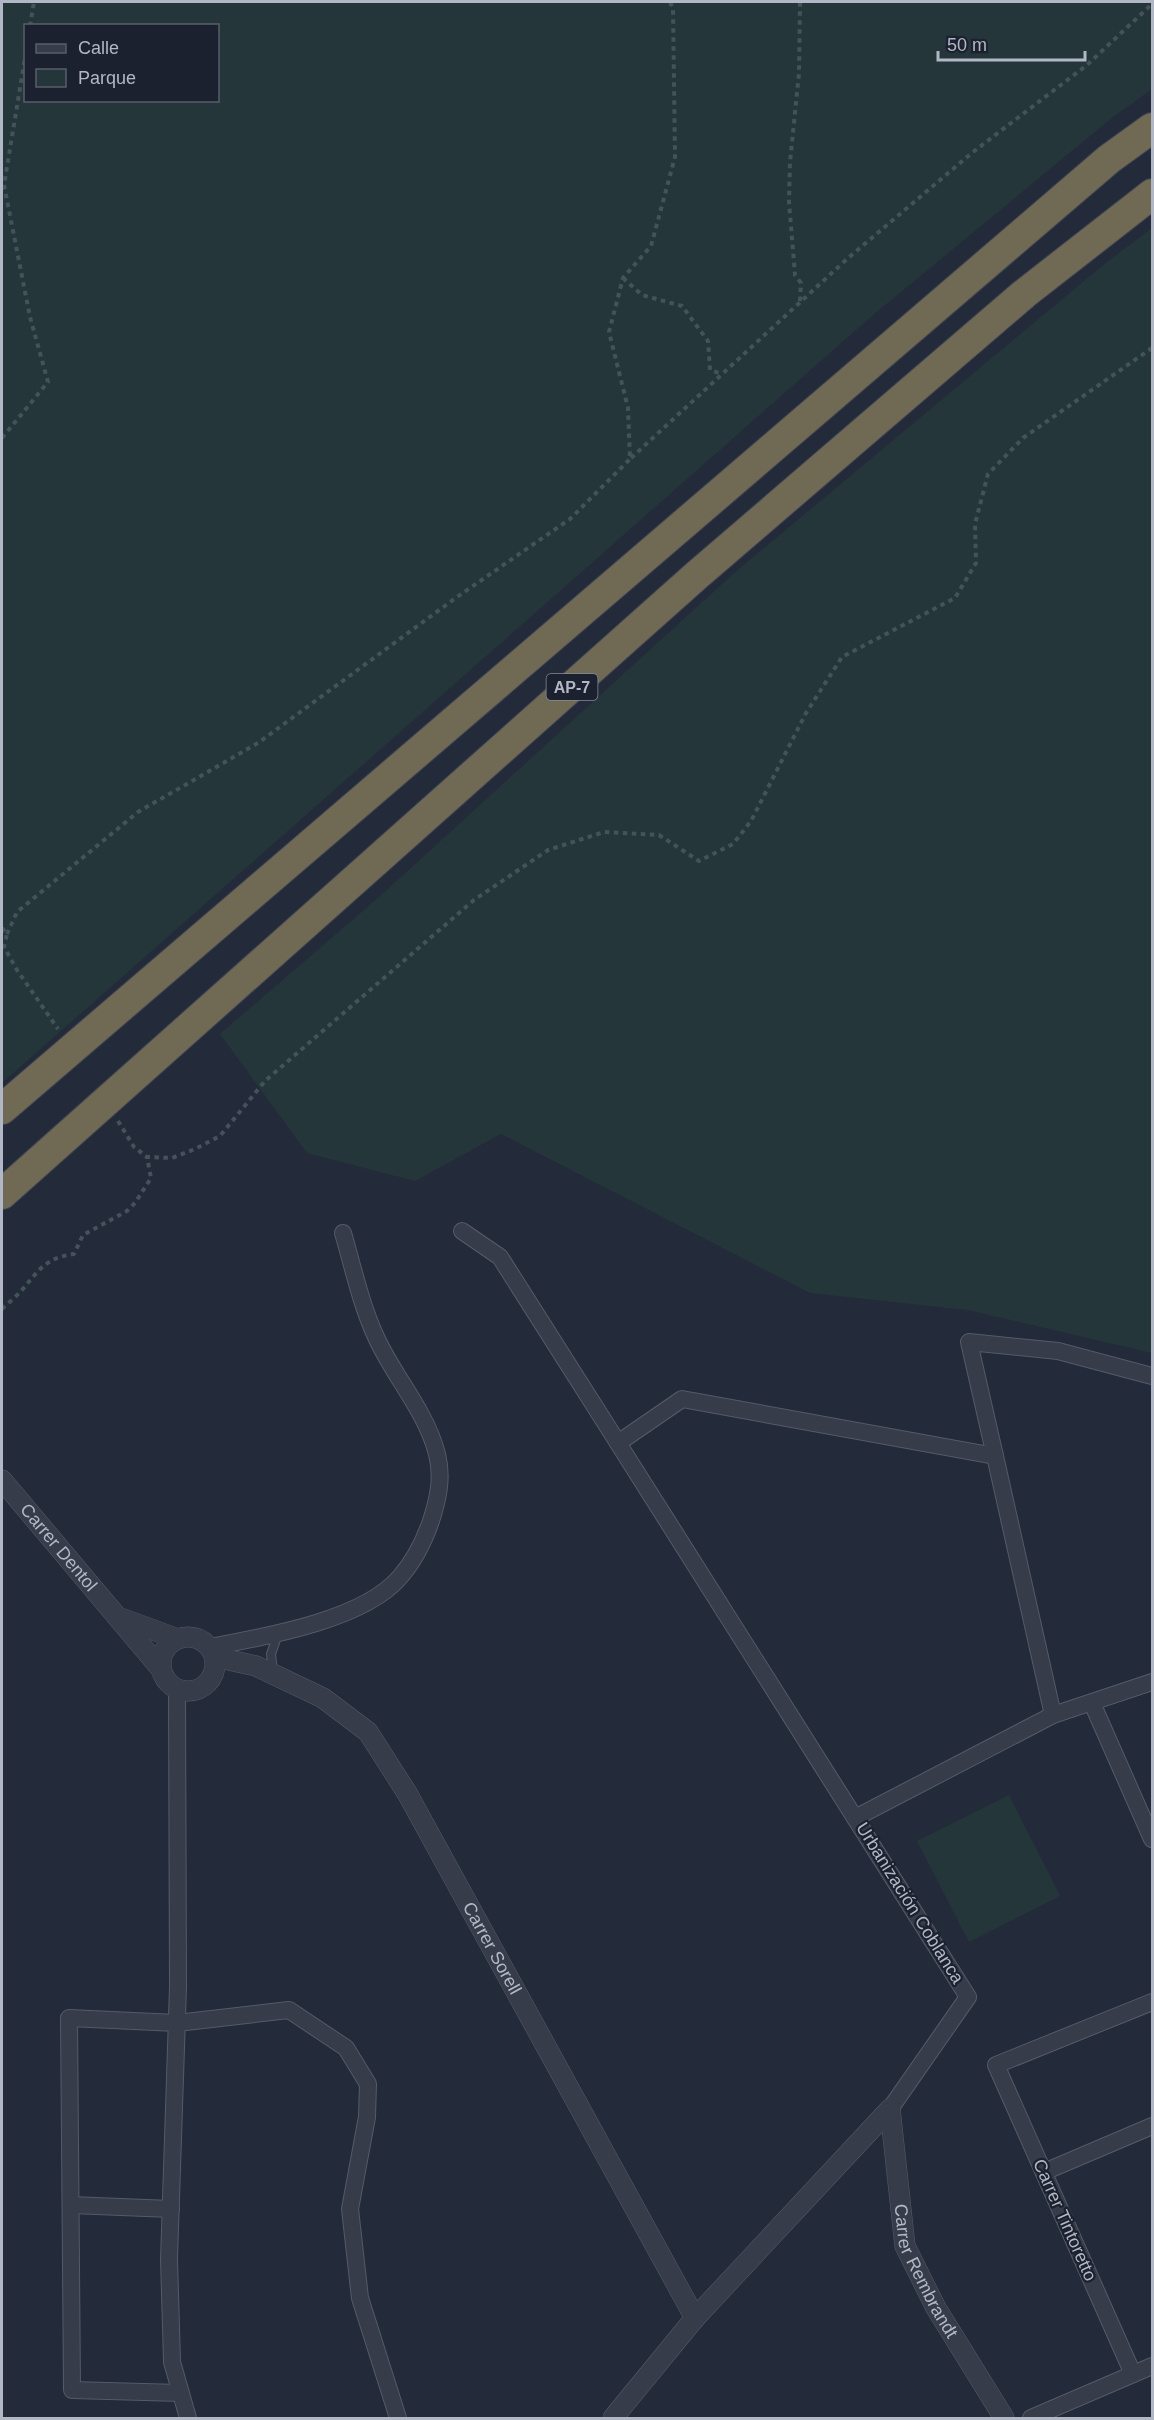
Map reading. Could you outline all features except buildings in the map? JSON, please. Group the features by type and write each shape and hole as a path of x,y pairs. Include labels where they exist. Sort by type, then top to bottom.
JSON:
{"highway":[{"name":"AP-7","path":"2,1109 1091,174 1152,128"},
{"name":"AP-7","path":"2,1194 698,575 1024,294 1152,194"}],"street":[{"path":"462,1231 500,1257 855,1818"},
{"path":"213,1652 294,1630 362,1604 381,1593 399,1578 413,1559 427,1532 441,1483 437,1455 420,1411 375,1337 343,1233"},
{"path":"1053,1715 969,1342 1058,1350 1152,1376"},
{"path":"618,1443 682,1399 995,1456"},
{"name":"Carrer Dentol","path":"2,1480 161,1668"},
{"name":"Carrer Dentol","path":"116,1616 178,1639"},
{"path":"195,1637 213,1652 214,1673 203,1687 195,1690 177,1689 164,1677 161,1668 164,1651 178,1639 195,1637"},
{"name":"Carrer Sorell","path":"213,1652 256,1666 323,1698 368,1732 407,1793 695,2318"},
{"name":"Urbanización Coblanca","path":"890,2109 968,1997 855,1818 1053,1715 1152,1682"},
{"path":"177,1689 177,2023 169,2259 172,2362 188,2418"},
{"path":"1092,1703 1152,1839"},
{"name":"Carrer Tintoretto","path":"1133,2374 996,2065 1152,2002"},
{"path":"180,2393 72,2390 69,2018 177,2023 289,2010 346,2049 368,2084 367,2117 350,2209 360,2298 398,2418"},
{"path":"613,2418 695,2318 890,2109"},
{"name":"Carrer Rembrandt","path":"890,2109 905,2246 936,2308 1004,2418"},
{"path":"1044,2172 1152,2126"},
{"path":"71,2205 171,2209"},
{"path":"1031,2418 1152,2366"}],"lane":[{"path":"274,1674 271,1654 278,1634"}],"path":[{"path":"30,24 34,2"},
{"path":"630,459 628,408 609,332 623,278 651,246 675,157 673,8 670,2"},
{"path":"800,2 799,74 790,162 789,202 795,275 801,283 800,302"},
{"path":"62,1035 11,961 4,947 7,933 17,912 138,812 258,743 457,597 570,519 630,459 847,259 973,152 1088,65 1152,4"},
{"path":"2,438 48,382 30,317 4,185 24,64"},
{"path":"623,278 642,295 682,306 708,341 710,370 722,374"},
{"path":"116,1118 134,1147 147,1157 172,1158 220,1136 274,1074 474,900 548,850 604,832 659,835 699,861 733,844 751,821 806,713 842,657 955,598 976,563 975,524 988,474 1023,438 1152,348"},
{"path":"2,928 7,933"},
{"path":"2,1309 21,1292 40,1267 60,1256 74,1254 83,1235 127,1211 135,1203 151,1178 147,1157"}],"green space":[{"path":"2,2 1152,2 1152,89 1113,117 873,315 2,1083"},
{"path":"1152,228 1152,1353 968,1310 810,1293 501,1134 415,1181 307,1153 220,1034 379,897 733,574 1103,265"},
{"path":"1009,1795 1060,1896 969,1942 917,1841"}]}
